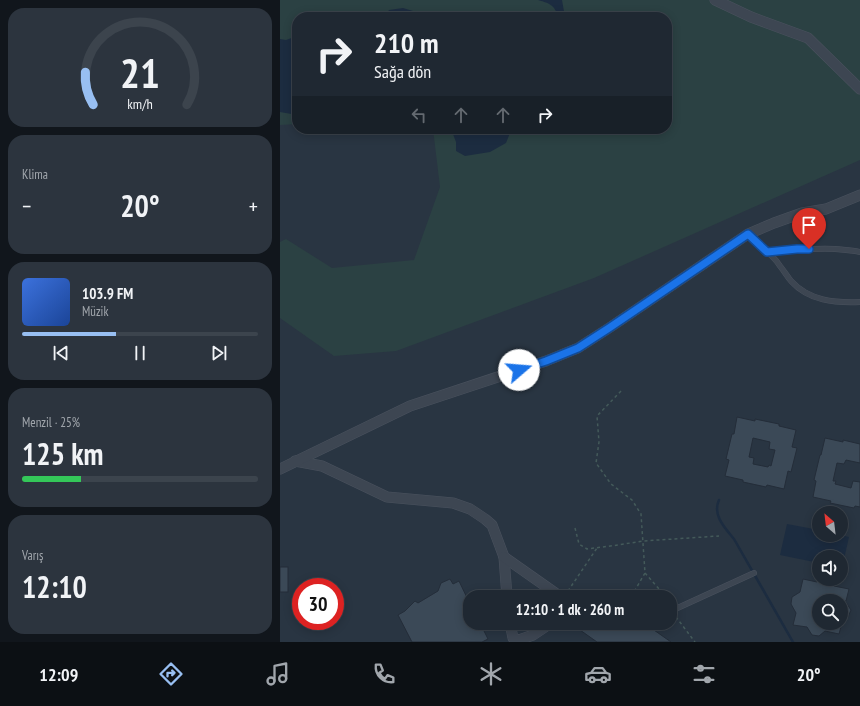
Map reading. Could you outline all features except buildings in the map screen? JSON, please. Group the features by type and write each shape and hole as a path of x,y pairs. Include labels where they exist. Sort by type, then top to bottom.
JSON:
{"street":[{"path":"715,0 751,17 808,38 860,89"},
{"path":"280,469 410,406 546,361 578,348 616,324 748,234 802,213 826,209 860,195"},
{"path":"295,461 322,466 387,497 453,503 470,509 492,525 504,557 506,590"},
{"path":"504,557 558,590"},
{"path":"511,630 513,638 518,640 533,635 540,630"}],"lane":[{"path":"748,234 779,264 791,281 803,292 820,300 844,303 860,302"},
{"path":"767,252 821,248 853,250 860,252"},
{"path":"677,608 754,572"}],"path":[{"path":"621,391 596,416 599,442 596,463 611,484 632,500 641,514 645,573 635,590"},
{"path":"575,528 579,544 587,549 643,540 719,536"},
{"path":"568,590 597,548"},
{"path":"645,573 660,590"},
{"path":"677,619 695,642"}],"green space":[{"path":"280,0 860,0 860,160 594,278 396,351 334,356 280,318 280,242 286,239 332,268 414,260 440,187 434,134 672,134 672,12 292,12 292,124 280,125"}],"water":[{"path":"538,0 562,0 564,12 556,12 551,5"},
{"path":"403,8 414,12 388,12 389,10"},
{"path":"292,38 292,114 280,112 280,39 286,40"},
{"path":"453,134 510,134 506,143 490,152 465,156 456,151 456,142"},
{"path":"787,524 812,529 812,542 848,542 846,550 812,550 812,562 780,555"}],"waterway":[{"path":"719,500 717,511 720,521 734,539 793,642"}],"route":[{"path":"519,370 565,354 590,341 748,234 767,252 809,249"}]}
